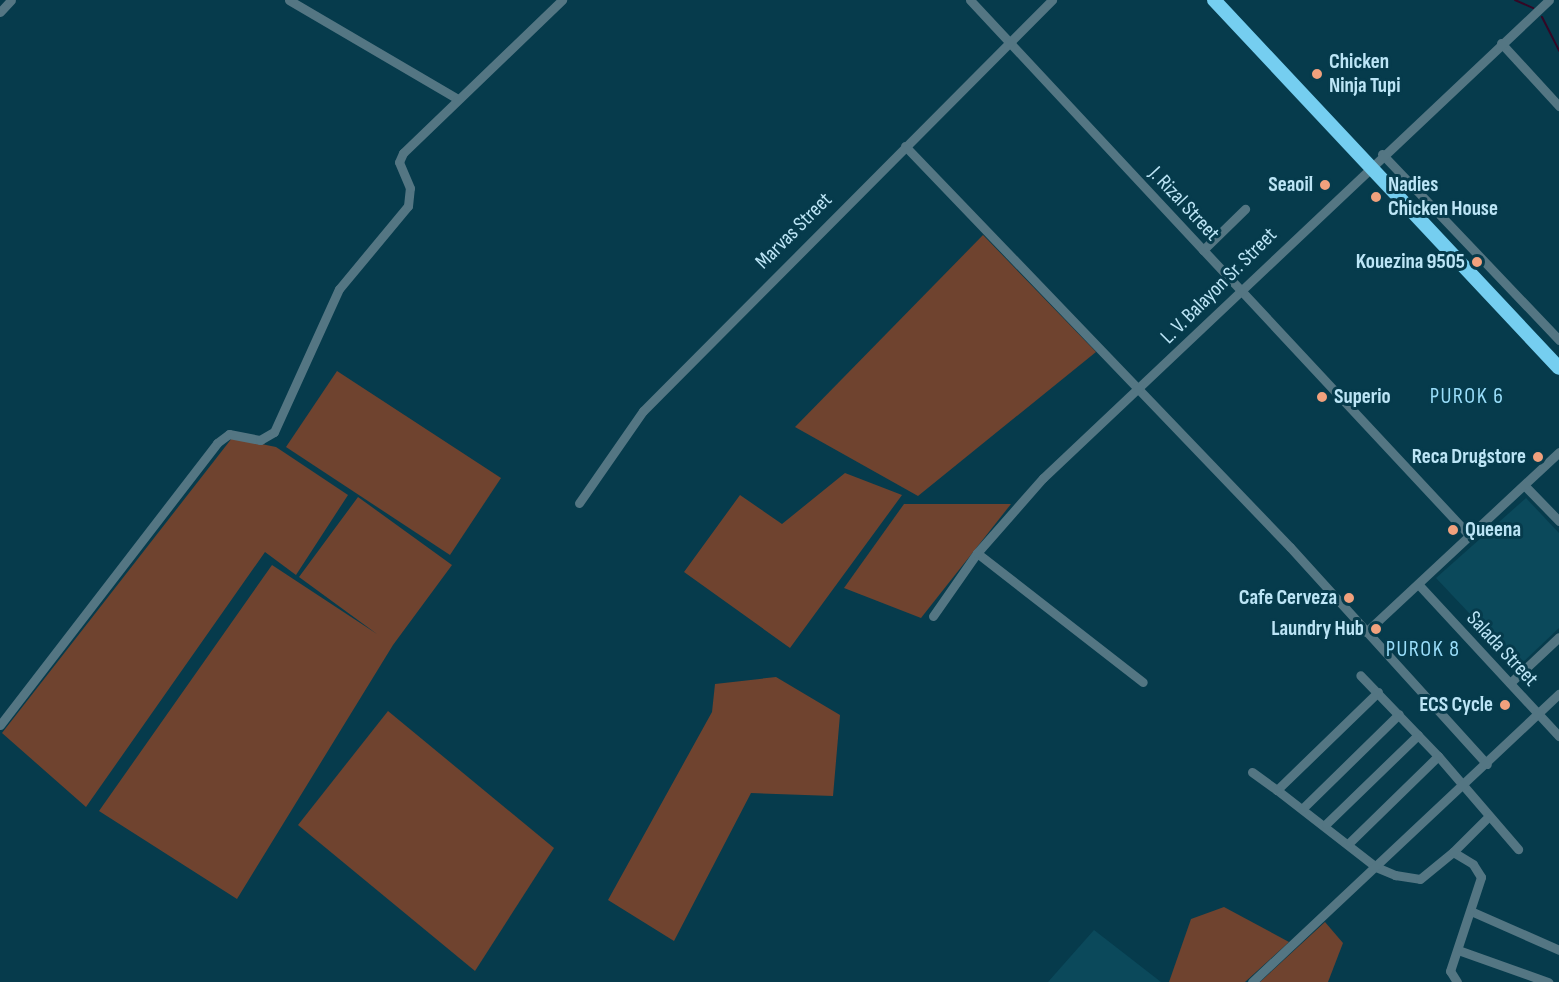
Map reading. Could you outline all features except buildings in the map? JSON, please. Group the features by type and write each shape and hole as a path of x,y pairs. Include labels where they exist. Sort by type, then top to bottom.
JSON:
{"highway":[{"path":"1214,0 1559,368"}],"street":[{"path":"0,12 11,0"},
{"path":"289,0 458,99"},
{"path":"0,725 217,443 234,433 260,440 274,432 339,289 408,206 411,188 399,162 403,153 562,0"},
{"name":"J. Rizal Street","path":"970,0 1471,537"},
{"name":"Marvas Street","path":"579,503 643,411 1052,0"},
{"name":"L. V. Balayon Sr. Street","path":"933,616 977,553 1043,478 1242,292 1369,166 1549,0"},
{"path":"1501,43 1559,106"},
{"path":"905,146 1138,389 1487,764"},
{"path":"1382,154 1559,340"},
{"path":"1203,250 1245,209"},
{"path":"1366,632 1471,537 1559,452"},
{"path":"1525,486 1559,521"},
{"path":"977,553 1143,682"},
{"name":"Salada Street","path":"1419,585 1559,736"},
{"path":"1510,683 1559,638"},
{"path":"1360,675 1465,783 1488,816 1518,849"},
{"path":"1277,790 1378,692"},
{"path":"1252,982 1559,694"},
{"path":"1303,808 1399,714"},
{"path":"1326,824 1418,735"},
{"path":"1350,842 1438,756"},
{"path":"1252,772 1350,842 1376,867 1408,879 1420,879 1453,852 1488,816"},
{"path":"1453,852 1480,872 1473,912 1450,971 1457,982"},
{"path":"1473,912 1559,950"},
{"path":"1458,950 1547,982"}],"shaded area":[{"path":"983,235 1096,352 918,496 795,427"},
{"path":"337,371 501,478 450,555 286,447"},
{"path":"232,438 276,447 348,495 296,575 265,552 86,807 2,733"},
{"path":"845,473 902,495 790,648 684,572 740,495 782,524"},
{"path":"358,497 452,565 393,645 237,899 99,811 272,565 377,634 299,577"},
{"path":"1526,498 1559,533 1559,628 1519,666 1436,578"},
{"path":"904,504 1011,504 921,618 844,588"},
{"path":"776,677 840,715 833,796 751,793 674,941 608,900 712,712 715,684"},
{"path":"388,711 554,848 475,971 298,825"},
{"path":"1224,907 1289,942 1245,982 1169,982 1191,919"},
{"path":"1325,922 1343,943 1328,982 1260,982"},
{"path":"1094,930 1161,982 1048,982"}],"waterway":[{"path":"1515,0 1533,8"},
{"path":"1542,17 1559,51"}],"place":[{"name":"Chicken Ninja Tupi","path":"1317,74"},
{"name":"Seaoil","path":"1325,185"},
{"name":"Nadies Chicken House","path":"1376,197"},
{"name":"Kouezina 9505","path":"1477,262"},
{"name":"Superio","path":"1322,397"},
{"name":"Reca Drugstore","path":"1538,457"},
{"name":"Queena","path":"1453,530"},
{"name":"Cafe Cerveza","path":"1349,598"},
{"name":"Laundry Hub","path":"1376,629"},
{"name":"ECS Cycle","path":"1505,705"}],"district":[{"name":"PUROK 6","path":"1467,397"},
{"name":"PUROK 8","path":"1423,650"}]}
